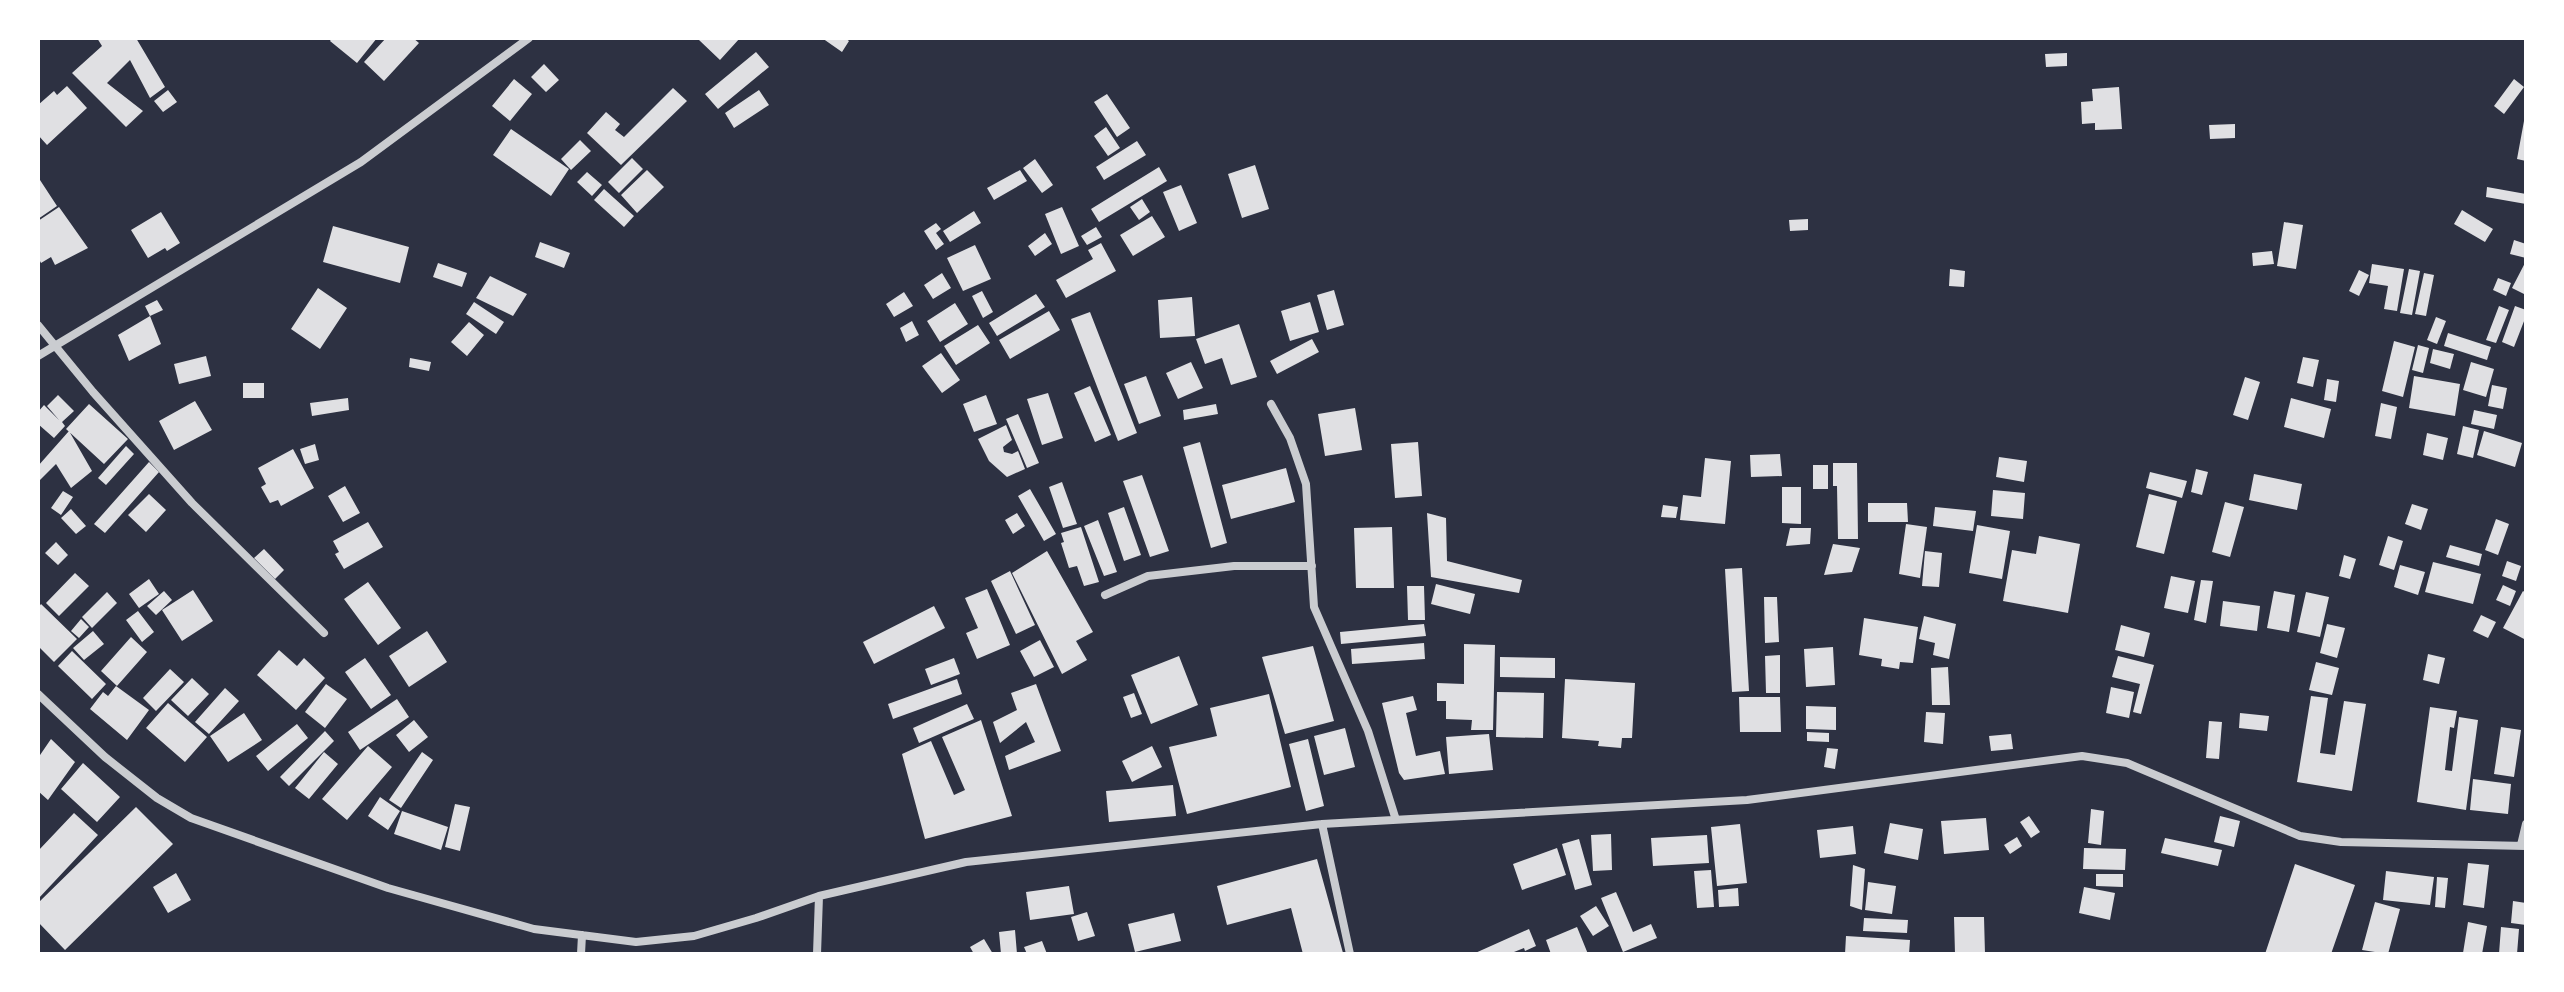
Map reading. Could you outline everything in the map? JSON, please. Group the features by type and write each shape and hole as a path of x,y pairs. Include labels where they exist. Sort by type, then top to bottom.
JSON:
{"street":[{"path":"38,356 361,162 529,38"},
{"path":"38,325 192,503 324,633"},
{"path":"1271,404 1290,438 1306,484 1314,607 1368,731 1396,820"},
{"path":"1105,595 1148,576 1234,566 1312,566"},
{"path":"38,694 105,757 157,798 191,818 388,888 534,929 636,942 694,936 819,896 966,862 1322,824 1747,800 2082,756 2127,763 2300,836 2341,842 2524,846 2526,824"},
{"path":"1322,824 1350,954"},
{"path":"817,954 819,896"},
{"path":"581,954 582,935"}],"building":[{"path":"97,38 136,38 165,87 150,98 130,60 107,83 143,111 126,127 72,73 102,46"},
{"path":"332,38 377,38 357,63 330,41"},
{"path":"386,38 413,38 419,43 384,81 364,62"},
{"path":"740,38 720,60 699,40"},
{"path":"822,38 845,38 849,41 842,52"},
{"path":"756,52 769,67 718,109 705,94"},
{"path":"2067,53 2067,66 2046,67 2045,54"},
{"path":"544,64 559,80 546,92 531,77"},
{"path":"514,79 532,94 510,121 492,106"},
{"path":"2514,79 2524,87 2504,114 2494,106"},
{"path":"67,86 87,108 47,145 38,135 38,105 54,91 57,95"},
{"path":"2119,87 2122,129 2095,130 2095,123 2082,124 2081,102 2093,101 2092,89"},
{"path":"673,88 687,101 621,165 587,133 606,112 620,124 615,130 624,137"},
{"path":"168,90 177,102 163,112 154,101"},
{"path":"759,90 769,105 734,128 725,113"},
{"path":"1107,94 1130,128 1117,137 1094,102"},
{"path":"2526,121 2526,161 2517,159"},
{"path":"2235,124 2235,138 2210,139 2209,125"},
{"path":"1106,127 1120,148 1108,156 1094,136"},
{"path":"511,129 569,169 551,196 493,155"},
{"path":"580,140 591,151 571,170 561,159"},
{"path":"1137,141 1146,155 1104,180 1096,167"},
{"path":"632,158 643,169 619,193 608,182"},
{"path":"1035,159 1053,185 1042,193 1023,168"},
{"path":"1255,165 1269,209 1242,218 1228,174"},
{"path":"1159,167 1167,181 1099,222 1091,209"},
{"path":"647,170 664,187 637,213 621,195"},
{"path":"1020,170 1027,181 994,200 987,188"},
{"path":"587,172 602,185 592,196 577,182"},
{"path":"40,180 57,206 38,219 38,182"},
{"path":"1181,185 1197,223 1179,231 1163,192"},
{"path":"2487,187 2526,194 2526,204 2486,197"},
{"path":"604,189 634,216 624,227 594,200"},
{"path":"1142,199 1150,212 1139,220 1130,207"},
{"path":"59,207 88,248 55,265 51,257 41,263 38,257 38,221"},
{"path":"1062,207 1079,246 1061,254 1045,214"},
{"path":"2462,210 2493,229 2485,242 2454,224"},
{"path":"974,211 981,223 950,242 943,231"},
{"path":"161,212 180,243 148,258 131,230"},
{"path":"1152,216 1165,237 1133,256 1120,235"},
{"path":"1808,219 1808,230 1790,231 1789,220"},
{"path":"2284,222 2303,225 2296,269 2277,266"},
{"path":"936,223 941,229 936,233 944,244 936,250 924,231"},
{"path":"333,226 409,247 400,283 323,262"},
{"path":"1096,227 1102,237 1087,245 1081,236"},
{"path":"1045,233 1052,244 1035,256 1028,246"},
{"path":"2514,240 2526,244 2526,258 2510,254"},
{"path":"540,242 570,253 564,268 535,257"},
{"path":"1101,243 1116,271 1066,298 1056,280 1093,259 1088,250"},
{"path":"975,245 991,279 963,291 947,258"},
{"path":"2272,251 2274,264 2253,266 2252,253"},
{"path":"2526,261 2526,295 2512,288"},
{"path":"438,263 467,273 462,287 433,277"},
{"path":"2372,264 2404,269 2397,311 2384,309 2388,286 2369,283"},
{"path":"1950,269 1965,271 1964,287 1949,286"},
{"path":"2409,269 2420,271 2412,315 2400,313"},
{"path":"2359,270 2369,275 2359,296 2349,291"},
{"path":"942,273 951,288 933,299 924,285"},
{"path":"2424,273 2434,275 2426,316 2415,314"},
{"path":"490,276 527,294 513,316 476,298"},
{"path":"2498,278 2511,283 2506,296 2493,290"},
{"path":"318,288 347,308 320,349 291,329"},
{"path":"1334,290 1344,325 1327,330 1317,295"},
{"path":"982,291 993,312 983,318 972,296"},
{"path":"904,292 913,306 894,317 886,304"},
{"path":"1036,294 1045,307 997,336 989,323"},
{"path":"1192,297 1195,336 1160,338 1158,300"},
{"path":"157,300 163,310 150,316 145,306"},
{"path":"474,302 504,322 496,334 466,314"},
{"path":"1310,302 1319,332 1290,341 1281,311"},
{"path":"955,303 968,324 940,342 927,321"},
{"path":"2499,306 2509,310 2496,343 2486,340"},
{"path":"2515,306 2526,310 2526,316 2514,347 2502,342"},
{"path":"1049,311 1060,330 1010,359 999,340"},
{"path":"1090,312 1137,433 1118,441 1071,319"},
{"path":"150,316 161,344 129,361 118,335"},
{"path":"2436,317 2446,321 2437,344 2427,340"},
{"path":"912,321 919,335 906,342 900,328"},
{"path":"469,322 484,335 467,356 451,342"},
{"path":"1239,324 1257,377 1231,385 1222,358 1205,364 1196,339"},
{"path":"978,325 990,343 956,365 944,346"},
{"path":"2448,333 2491,347 2487,360 2444,346"},
{"path":"1312,339 1319,352 1277,374 1270,361"},
{"path":"2394,341 2415,347 2403,397 2382,391"},
{"path":"2418,345 2429,348 2423,373 2412,370"},
{"path":"2433,349 2454,354 2450,369 2430,363"},
{"path":"941,353 960,380 942,393 922,366"},
{"path":"206,356 211,376 179,384 174,364"},
{"path":"2303,357 2319,360 2313,387 2297,383"},
{"path":"410,358 431,362 429,371 409,367"},
{"path":"1191,362 1203,388 1178,399 1166,373"},
{"path":"2471,362 2494,369 2486,397 2463,390"},
{"path":"1146,376 1161,416 1139,424 1124,384"},
{"path":"2414,376 2460,384 2455,416 2409,408"},
{"path":"2245,377 2260,382 2248,420 2233,415"},
{"path":"2327,379 2339,381 2336,402 2324,400"},
{"path":"243,383 264,383 264,398 243,398"},
{"path":"2492,385 2507,388 2503,409 2488,406"},
{"path":"1090,386 1111,435 1095,442 1074,393"},
{"path":"1048,393 1063,438 1042,445 1027,399"},
{"path":"58,395 74,411 62,422 65,426 54,438 38,424 38,412 44,405 59,420 47,406"},
{"path":"986,395 997,424 974,432 963,404"},
{"path":"348,398 349,410 312,416 310,403"},
{"path":"2291,398 2331,409 2324,438 2284,427"},
{"path":"195,401 212,430 174,450 159,421"},
{"path":"2381,403 2397,407 2391,439 2375,436"},
{"path":"89,404 128,439 104,464 66,429"},
{"path":"1216,404 1218,414 1184,420 1183,410"},
{"path":"1355,408 1362,450 1325,456 1318,414"},
{"path":"2474,410 2497,415 2494,429 2471,424"},
{"path":"1018,414 1039,463 1027,468 1006,419"},
{"path":"1006,425 1012,440 1003,447 1004,452 1012,454 1018,451 1025,469 1007,477 989,461 978,439"},
{"path":"2463,426 2479,430 2473,458 2457,454"},
{"path":"69,431 92,471 71,488 56,464 38,482 38,466"},
{"path":"2484,431 2522,443 2515,467 2477,455"},
{"path":"2427,433 2448,438 2443,460 2423,455"},
{"path":"1200,442 1227,543 1211,548 1183,447"},
{"path":"1418,442 1422,496 1395,498 1391,444"},
{"path":"315,444 319,460 305,464 300,449"},
{"path":"126,446 134,454 106,485 98,478"},
{"path":"293,449 314,488 281,506 278,500 270,503 261,487 266,484 258,468"},
{"path":"1780,454 1782,476 1751,477 1750,455"},
{"path":"1999,457 2027,461 2024,482 1996,477"},
{"path":"1705,458 1731,461 1725,524 1680,520 1683,495 1701,497"},
{"path":"149,462 159,472 105,533 94,524"},
{"path":"1833,463 1857,463 1858,539 1838,539 1837,486 1833,486"},
{"path":"1813,465 1828,465 1828,489 1813,489"},
{"path":"1286,468 1295,502 1231,519 1222,485"},
{"path":"2196,469 2208,472 2202,495 2191,492"},
{"path":"2150,472 2187,481 2182,498 2146,488"},
{"path":"2254,474 2302,484 2297,510 2249,500"},
{"path":"1142,475 1169,551 1150,557 1123,481"},
{"path":"1062,482 1077,524 1063,528 1049,487"},
{"path":"345,486 360,513 343,522 328,496"},
{"path":"1782,487 1801,487 1801,524 1782,523"},
{"path":"1030,489 1056,534 1044,541 1018,496"},
{"path":"1993,490 2025,493 2023,519 1991,516"},
{"path":"63,491 73,497 61,515 51,508"},
{"path":"149,494 166,510 146,532 128,515"},
{"path":"2149,494 2177,501 2164,554 2136,547"},
{"path":"2225,502 2244,507 2230,557 2212,552"},
{"path":"1868,503 1907,503 1908,522 1868,522"},
{"path":"2412,504 2428,509 2421,530 2405,524"},
{"path":"1663,505 1678,507 1676,518 1661,517"},
{"path":"1124,507 1141,555 1124,561 1108,513"},
{"path":"1935,507 1976,511 1973,531 1933,526"},
{"path":"71,509 86,526 76,534 61,518"},
{"path":"1017,513 1025,526 1013,534 1005,520"},
{"path":"1427,513 1446,518 1447,561 1522,580 1519,593 1431,577"},
{"path":"2496,519 2509,524 2498,555 2485,550"},
{"path":"1098,520 1117,572 1104,576 1084,526"},
{"path":"368,522 383,547 344,569 335,554 339,552 333,541"},
{"path":"1906,524 1927,527 1920,578 1899,574"},
{"path":"1977,525 2010,531 2002,579 1969,573"},
{"path":"1081,527 1099,582 1084,586 1077,566 1069,568 1061,543 1064,542 1061,533"},
{"path":"1392,527 1394,588 1356,588 1354,528"},
{"path":"1790,528 1811,528 1810,544 1786,546"},
{"path":"2039,536 2080,544 2068,613 2003,601 2012,550 2036,554"},
{"path":"2388,536 2403,541 2394,570 2379,565"},
{"path":"56,542 68,555 58,565 45,553"},
{"path":"1833,544 1860,548 1852,572 1824,575"},
{"path":"2450,545 2482,554 2479,566 2446,557"},
{"path":"264,549 284,570 275,579 254,558"},
{"path":"1047,551 1093,632 1076,641 1087,660 1062,674 1012,573"},
{"path":"1925,551 1942,553 1939,587 1922,586"},
{"path":"2344,555 2356,559 2350,579 2339,576"},
{"path":"2507,561 2521,566 2516,581 2502,576"},
{"path":"2433,562 2481,574 2473,604 2425,592"},
{"path":"2400,565 2425,572 2418,595 2394,587"},
{"path":"1742,568 1749,691 1732,692 1725,569"},
{"path":"1010,571 1035,625 1016,634 991,581"},
{"path":"75,573 89,586 59,616 46,603"},
{"path":"2171,576 2195,581 2188,613 2164,608"},
{"path":"149,579 159,594 139,608 129,594"},
{"path":"2201,580 2213,581 2206,623 2194,620"},
{"path":"368,582 401,628 378,645 344,599"},
{"path":"1436,584 1475,594 1470,614 1431,604"},
{"path":"2503,585 2516,591 2510,606 2496,600"},
{"path":"1407,586 1424,586 1425,620 1408,620"},
{"path":"987,589 1010,645 977,659 966,633 978,628 965,598"},
{"path":"193,590 213,621 182,641 162,610"},
{"path":"164,591 172,600 156,615 147,606"},
{"path":"2274,591 2295,595 2289,632 2267,628"},
{"path":"2523,591 2526,593 2526,640 2503,628"},
{"path":"107,592 117,603 92,628 82,617"},
{"path":"2306,592 2329,597 2320,637 2297,632"},
{"path":"1764,597 1777,597 1779,642 1765,643"},
{"path":"2223,601 2260,606 2257,631 2220,626"},
{"path":"41,604 77,639 54,662 38,646 38,608"},
{"path":"934,606 945,628 874,664 863,642"},
{"path":"138,611 154,632 142,642 126,620"},
{"path":"2481,615 2496,622 2488,638 2473,631"},
{"path":"1924,616 1956,624 1949,659 1933,655 1935,643 1919,639"},
{"path":"1864,618 1918,627 1913,663 1900,662 1899,669 1881,666 1882,659 1859,655"},
{"path":"81,619 89,627 79,638 71,631"},
{"path":"1424,624 1426,636 1341,644 1340,632"},
{"path":"2327,624 2345,628 2337,658 2320,653"},
{"path":"2121,625 2150,633 2144,657 2115,650"},
{"path":"93,631 104,644 84,660 73,648"},
{"path":"427,631 447,662 409,687 389,656"},
{"path":"131,637 147,652 117,686 101,671"},
{"path":"1040,640 1054,667 1034,677 1020,651"},
{"path":"1424,643 1425,659 1352,664 1351,649"},
{"path":"1464,644 1495,645 1493,730 1471,730 1472,720 1446,719 1446,701 1437,701 1437,683 1464,684"},
{"path":"1313,646 1334,721 1285,734 1262,657"},
{"path":"1833,647 1835,685 1806,687 1804,649"},
{"path":"279,650 297,666 304,658 325,678 296,710 257,675"},
{"path":"72,651 106,684 92,699 58,666"},
{"path":"2428,654 2445,658 2439,684 2423,680"},
{"path":"1780,655 1780,693 1766,693 1765,656"},
{"path":"1179,656 1198,705 1151,724 1131,675"},
{"path":"2118,656 2154,665 2141,714 2133,712 2140,684 2112,677"},
{"path":"1500,657 1555,658 1555,678 1500,677"},
{"path":"365,658 391,695 371,709 345,672"},
{"path":"954,658 960,674 931,685 925,669"},
{"path":"2316,662 2339,668 2332,695 2309,690"},
{"path":"1948,667 1950,705 1932,705 1931,668"},
{"path":"170,669 184,682 156,711 143,698"},
{"path":"192,678 209,694 188,716 171,700"},
{"path":"957,679 962,694 893,719 888,704"},
{"path":"1565,679 1635,683 1632,738 1622,738 1621,748 1598,746 1599,741 1562,738"},
{"path":"326,684 347,699 325,728 305,712"},
{"path":"1036,684 1061,751 1009,770 1005,756 1035,742 1026,722 1000,743 993,722 1017,710 1011,693"},
{"path":"116,686 149,710 127,740 90,709 103,692 108,696"},
{"path":"2111,687 2134,692 2129,718 2106,713"},
{"path":"225,688 239,701 209,734 195,722"},
{"path":"1497,692 1544,693 1543,738 1496,737"},
{"path":"1134,693 1142,714 1131,718 1123,697"},
{"path":"1269,694 1291,787 1187,814 1169,747 1217,736 1210,708"},
{"path":"1413,696 1417,710 1406,713 1416,756 1440,751 1445,774 1404,780 1399,773 1382,703"},
{"path":"2311,696 2328,698 2320,753 2335,755 2344,701 2366,704 2352,791 2297,782"},
{"path":"1739,697 1780,697 1781,732 1740,732"},
{"path":"397,699 409,717 360,750 348,732"},
{"path":"168,703 207,737 185,762 146,728"},
{"path":"967,704 974,719 919,743 913,728"},
{"path":"1806,706 1836,707 1836,730 1806,729"},
{"path":"2430,707 2457,711 2454,728 2450,727 2445,770 2452,771 2459,717 2478,720 2466,810 2417,802"},
{"path":"1926,712 1945,713 1943,744 1924,742"},
{"path":"244,713 262,740 228,762 210,736"},
{"path":"2240,713 2269,716 2267,731 2239,728"},
{"path":"414,720 428,737 409,752 396,735"},
{"path":"981,720 1012,816 925,839 902,754 931,741 954,795 965,790 942,737"},
{"path":"2209,721 2222,722 2219,759 2206,758"},
{"path":"297,724 308,738 268,771 256,756"},
{"path":"2501,727 2521,730 2514,777 2494,774"},
{"path":"1345,728 1355,767 1324,775 1314,736"},
{"path":"325,731 334,741 289,786 280,777"},
{"path":"1807,732 1829,733 1829,742 1807,741"},
{"path":"1489,734 1493,770 1449,774 1446,737"},
{"path":"2011,734 2013,749 1991,751 1989,736"},
{"path":"51,739 75,762 48,800 38,791 38,758"},
{"path":"1308,739 1324,806 1306,811 1289,744"},
{"path":"368,746 392,767 347,820 322,799"},
{"path":"1152,746 1162,767 1132,782 1122,761"},
{"path":"1827,748 1838,749 1835,769 1824,767"},
{"path":"324,752 338,764 309,799 295,788"},
{"path":"422,752 433,760 401,808 389,800"},
{"path":"83,763 120,797 97,822 61,789"},
{"path":"2473,779 2511,784 2508,814 2470,810"},
{"path":"1173,785 1176,816 1109,822 1106,791"},
{"path":"380,797 400,811 388,830 368,816"},
{"path":"455,804 470,807 460,851 445,847"},
{"path":"136,807 173,844 65,950 38,922 38,903"},
{"path":"2091,809 2104,811 2101,845 2088,843"},
{"path":"402,811 448,827 441,850 394,834"},
{"path":"74,813 98,835 38,899 38,851"},
{"path":"2029,816 2040,832 2031,838 2020,822"},
{"path":"2220,816 2240,821 2234,847 2214,842"},
{"path":"1986,818 1989,850 1944,854 1941,821"},
{"path":"1890,823 1923,829 1918,860 1884,853"},
{"path":"1740,824 1747,883 1717,886 1711,827"},
{"path":"1853,826 1856,854 1820,858 1817,830"},
{"path":"1611,834 1612,870 1593,871 1591,835"},
{"path":"1707,835 1709,863 1653,866 1651,838"},
{"path":"2017,837 2022,846 2010,854 2004,845"},
{"path":"2165,838 2222,850 2218,866 2161,853"},
{"path":"1579,839 1592,885 1575,890 1562,844"},
{"path":"1557,848 1566,875 1522,890 1513,864"},
{"path":"2084,848 2126,849 2125,870 2083,869"},
{"path":"1317,859 1343,953 1303,954 1291,908 1227,925 1217,886"},
{"path":"2468,863 2489,865 2484,908 2463,905"},
{"path":"2295,864 2355,885 2331,954 2265,954"},
{"path":"1853,865 1865,869 1862,910 1850,906"},
{"path":"1711,870 1714,907 1697,908 1694,871"},
{"path":"2386,871 2434,877 2430,905 2383,900"},
{"path":"176,873 191,900 168,913 153,887"},
{"path":"2096,874 2123,874 2123,887 2096,886"},
{"path":"2437,877 2448,878 2445,908 2435,907"},
{"path":"1868,882 1896,886 1892,914 1865,910"},
{"path":"1069,886 1074,914 1030,920 1026,892"},
{"path":"2084,887 2115,893 2110,920 2079,913"},
{"path":"1738,888 1739,906 1719,907 1718,890"},
{"path":"1616,892 1633,932 1651,924 1657,938 1623,952 1601,898"},
{"path":"2513,901 2526,903 2526,925 2511,923"},
{"path":"2375,902 2400,909 2388,954 2362,950"},
{"path":"1596,906 1609,926 1593,936 1580,916"},
{"path":"1087,912 1095,936 1078,941 1071,917"},
{"path":"1174,913 1181,941 1135,952 1128,924"},
{"path":"1954,917 1984,917 1985,954 1955,954"},
{"path":"1864,918 1908,920 1907,933 1863,931"},
{"path":"2468,922 2487,926 2482,954 2463,953"},
{"path":"1577,927 1588,954 1551,954 1546,940"},
{"path":"2501,927 2519,929 2517,954 2499,954"},
{"path":"1529,929 1536,946 1525,951 1524,948 1509,954 1473,954"},
{"path":"1015,930 1017,954 1001,954 999,932"},
{"path":"1846,936 1910,940 1909,954 1845,954"},
{"path":"984,939 993,954 974,954 970,947"},
{"path":"1042,941 1047,954 1027,954 1024,947"}]}
